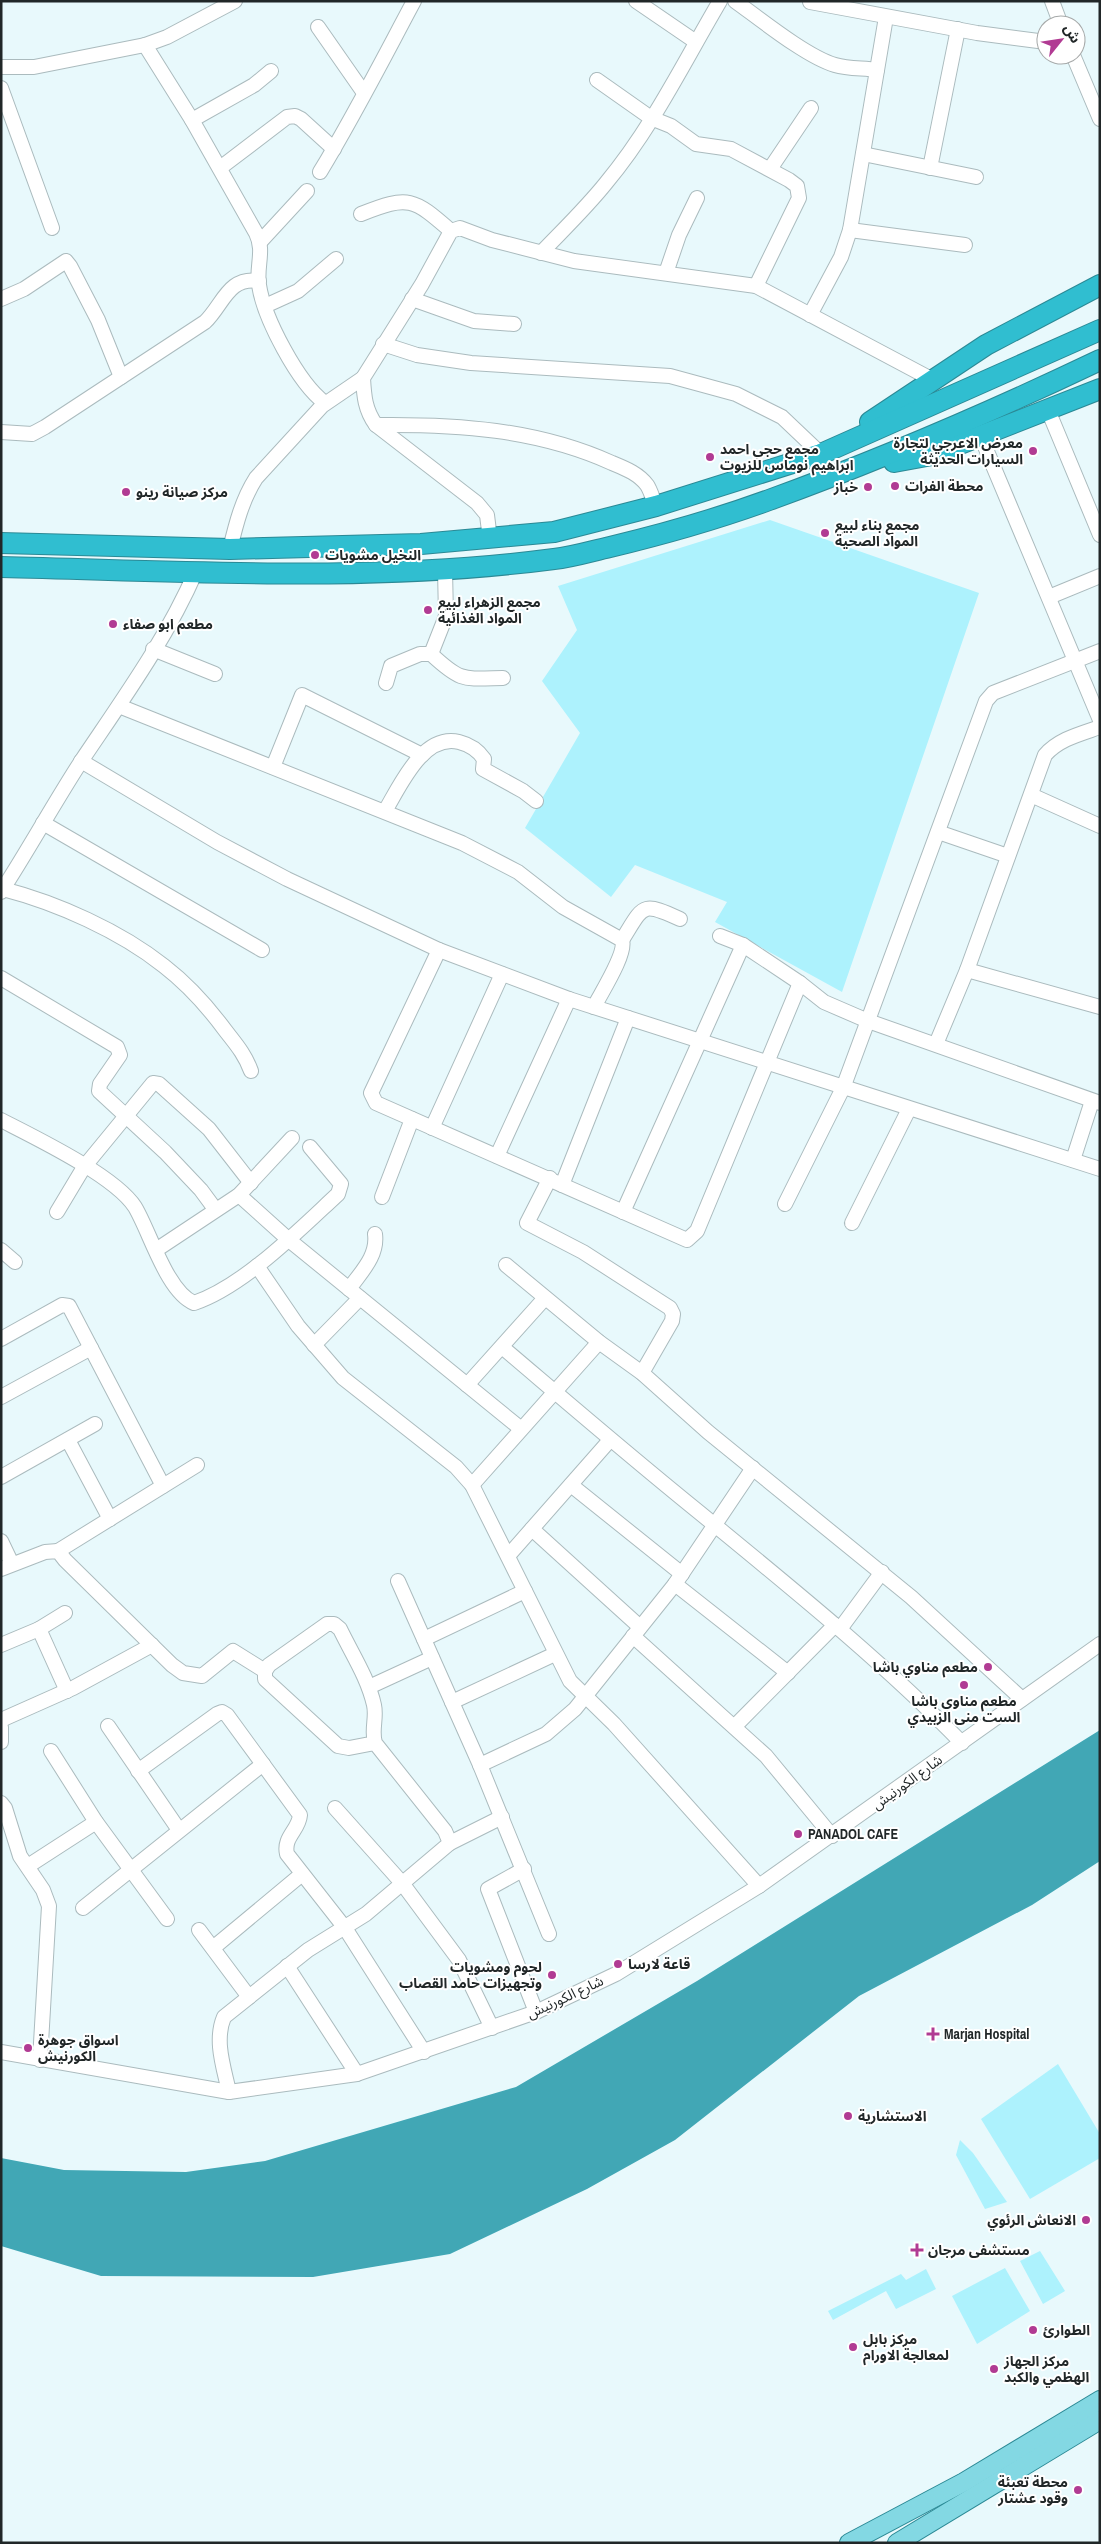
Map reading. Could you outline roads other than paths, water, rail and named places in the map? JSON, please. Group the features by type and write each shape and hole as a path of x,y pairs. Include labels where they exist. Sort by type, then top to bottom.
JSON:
{"highway":[{"path":"821,454 986,345 1100,285"},
{"path":"1,543 230,549 421,544 554,532 656,506 821,454 1100,330"},
{"path":"1,567 368,572 445,570 557,559 689,527 858,468 996,410 1100,360"},
{"path":"858,468 932,455 1100,389"},
{"path":"554,532 546,539 544,550 552,558 557,559"},
{"path":"490,538 499,551 496,562 492,565"}],"main road":[{"path":"849,2543 964,2482 1100,2400"},
{"path":"897,2543 1100,2420"}],"street":[{"path":"1,67 34,66 145,45 174,33 235,1"},
{"path":"320,172 414,1"},
{"path":"636,1 696,42"},
{"path":"541,253 607,183 651,118 720,1"},
{"path":"735,1 778,32 827,62 837,66 877,70"},
{"path":"1052,1 1057,15"},
{"path":"810,2 852,8 886,17 1036,41"},
{"path":"810,315 840,257 850,230 886,17"},
{"path":"318,27 364,93"},
{"path":"930,168 958,29"},
{"path":"145,45 192,120 260,242 261,256 258,281 271,323 304,383 325,403"},
{"path":"1078,65 1100,119"},
{"path":"192,120 254,85 271,71"},
{"path":"598,80 651,118 671,126 696,144 731,149 770,169 797,186 799,198 756,286"},
{"path":"1,88 52,228"},
{"path":"770,169 811,108"},
{"path":"220,168 288,117 295,116 301,119 334,149"},
{"path":"863,154 976,177"},
{"path":"260,242 307,191"},
{"path":"666,273 679,235 697,198"},
{"path":"361,214 391,202 407,202 423,206 451,231"},
{"path":"230,549 248,491 256,478 325,403 363,378 451,231 460,228 574,261 756,286 932,380"},
{"path":"850,230 965,245"},
{"path":"265,306 298,292 336,259"},
{"path":"1,299 24,289 66,261 98,320 121,377"},
{"path":"1,432 32,434 205,322 215,313 229,291 239,282 248,280 258,281"},
{"path":"412,299 474,321 514,324"},
{"path":"383,344 417,355 471,363 670,376 736,394 782,417 821,454"},
{"path":"363,378 367,413 376,425 476,504 487,515 490,538"},
{"path":"1048,410 1100,535"},
{"path":"376,425 437,424 521,433 598,456 633,472 647,485 656,506"},
{"path":"980,437 1100,720"},
{"path":"431,654 446,616 445,570"},
{"path":"196,571 182,603 119,706 81,761 2,891 34,897 61,908 104,929 165,966 215,1017 238,1046 251,1071"},
{"path":"1049,597 1100,576"},
{"path":"153,650 215,674"},
{"path":"785,1204 843,1088 986,700 992,693 1100,651"},
{"path":"386,683 391,666 420,654 431,654 446,668 463,679 502,678"},
{"path":"273,767 302,695 422,755"},
{"path":"119,706 273,767 319,788 385,811 462,844 518,872 564,907 622,940 624,944 621,954 594,1007"},
{"path":"936,1044 966,970 1046,755 1053,746 1100,727"},
{"path":"385,811 422,755 437,742 453,741 466,744 478,750 484,759 483,769 523,791 536,801"},
{"path":"81,761 202,833 286,879 439,950 569,999 1100,1169"},
{"path":"1031,794 1100,826"},
{"path":"43,823 262,950"},
{"path":"938,832 1008,856"},
{"path":"622,940 638,914 646,908 654,907 680,919"},
{"path":"720,936 743,945 800,982 824,1002 868,1021 1096,1102 1072,1160"},
{"path":"623,1212 743,945"},
{"path":"439,950 371,1093 376,1103 550,1178 687,1240 693,1237 800,982"},
{"path":"966,970 1100,1007"},
{"path":"432,1128 502,974"},
{"path":"1,978 117,1047 120,1055 100,1084 99,1092 165,1152 201,1190 215,1209"},
{"path":"497,1156 569,999"},
{"path":"562,1185 628,1018"},
{"path":"57,1212 84,1167 154,1083 159,1084 209,1129 251,1183"},
{"path":"852,1223 909,1109"},
{"path":"382,1197 412,1119"},
{"path":"1,1120 118,1187 130,1201 185,1299 194,1303 208,1298 257,1266 289,1240 338,1194 341,1184 310,1147"},
{"path":"156,1250 215,1209 239,1195 292,1138"},
{"path":"550,1178 527,1223 583,1252 630,1281 670,1308 673,1314 672,1320 642,1373"},
{"path":"239,1195 289,1240 520,1428"},
{"path":"314,1345 355,1293 372,1257 376,1234"},
{"path":"1,1250 15,1262"},
{"path":"506,1264 598,1342 642,1373 708,1432 882,1572 1022,1699"},
{"path":"257,1266 314,1345 343,1378 456,1467 472,1485 570,1681 614,1724 759,1886"},
{"path":"467,1385 545,1298"},
{"path":"1,1339 62,1305 69,1306 163,1486"},
{"path":"472,1485 520,1428 598,1342"},
{"path":"502,1347 610,1440 837,1627 927,1707 962,1743"},
{"path":"1,1397 91,1348"},
{"path":"1,1477 95,1424"},
{"path":"68,1440 110,1519"},
{"path":"508,1556 610,1440"},
{"path":"1,1541 7,1567 45,1552 58,1550 197,1465"},
{"path":"480,1765 546,1734 561,1723 585,1697 679,1579 753,1468"},
{"path":"571,1485 788,1672"},
{"path":"532,1528 783,1774 832,1836"},
{"path":"58,1550 65,1560 172,1665 183,1673 202,1676 233,1651 265,1671"},
{"path":"734,1726 788,1672 837,1627 882,1572"},
{"path":"398,1581 480,1765 549,1934"},
{"path":"424,1639 525,1591"},
{"path":"1,1645 38,1629 65,1613"},
{"path":"375,1743 349,1748 338,1746 266,1679 265,1671 269,1664 327,1624 334,1624 340,1629 368,1687 375,1707 372,1733 375,1743 445,1831 450,1843"},
{"path":"38,1629 67,1691"},
{"path":"1,1720 67,1691 152,1644"},
{"name":"شارع الكورنيش","path":"1,2052 229,2092 357,2074 536,2012 616,1974 759,1886 1100,1644"},
{"path":"452,1702 555,1654"},
{"path":"368,1687 432,1658"},
{"path":"138,1770 222,1712 227,1715 300,1815 300,1820 285,1846 287,1854 345,1928 424,2052"},
{"path":"108,1726 179,1830"},
{"path":"1,1727 1,1742"},
{"path":"51,1752 96,1822 167,1919"},
{"path":"83,1908 263,1764"},
{"path":"1,1803 5,1808 20,1856 43,1890 49,1906 40,2060"},
{"path":"335,1808 402,1883 459,1960 492,2028"},
{"path":"229,2092 219,2042 220,2027 224,2017 308,1950 366,1914 450,1843 502,1817"},
{"path":"28,1866 96,1822"},
{"path":"524,1869 488,1889 536,2012"},
{"path":"213,1948 302,1874"},
{"path":"199,1930 249,1997"},
{"path":"287,1966 357,2074"}],"place":[{"name":"معرض الاعرجي لتجارة السيارات الحديثة","path":"1033,451"},
{"name":"مجمع حجي احمد ابراهيم نوماس للزيوت","path":"710,457"},
{"name":"محطة الفرات","path":"895,486"},
{"name":"خباز","path":"868,487"},
{"name":"مركز صيانة رينو","path":"126,492"},
{"name":"مجمع بناء لبيع المواد الصحية","path":"825,533"},
{"name":"النخيل مشويات","path":"315,555"},
{"name":"مجمع الزهراء لبيع المواد الغذائية","path":"428,610"},
{"name":"مطعم ابو صفاء","path":"113,624"},
{"name":"مطعم مناوي باشا","path":"988,1667"},
{"name":"مطعم مناوي باشا الست منى الزبيدي","path":"964,1685"},
{"name":"PANADOL CAFE","path":"798,1834"},
{"name":"قاعة لارسا","path":"618,1964"},
{"name":"لحوم ومشويات وتجهيزات حامد القصاب","path":"552,1975"},
{"name":"Marjan Hospital","path":"933,2034"},
{"name":"اسواق جوهرة الكورنيش","path":"28,2048"},
{"name":"الاستشارية","path":"848,2116"},
{"name":"الانعاش الرئوي","path":"1086,2220"},
{"name":"مستشفى مرجان","path":"917,2250"},
{"name":"الطوارئ","path":"1033,2330"},
{"name":"مركز بابل لمعالجة الاورام","path":"853,2347"},
{"name":"مركز الجهاز الهظمي والكبد","path":"994,2369"},
{"name":"محطة تعبئة وقود عشتار","path":"1078,2490"}]}
